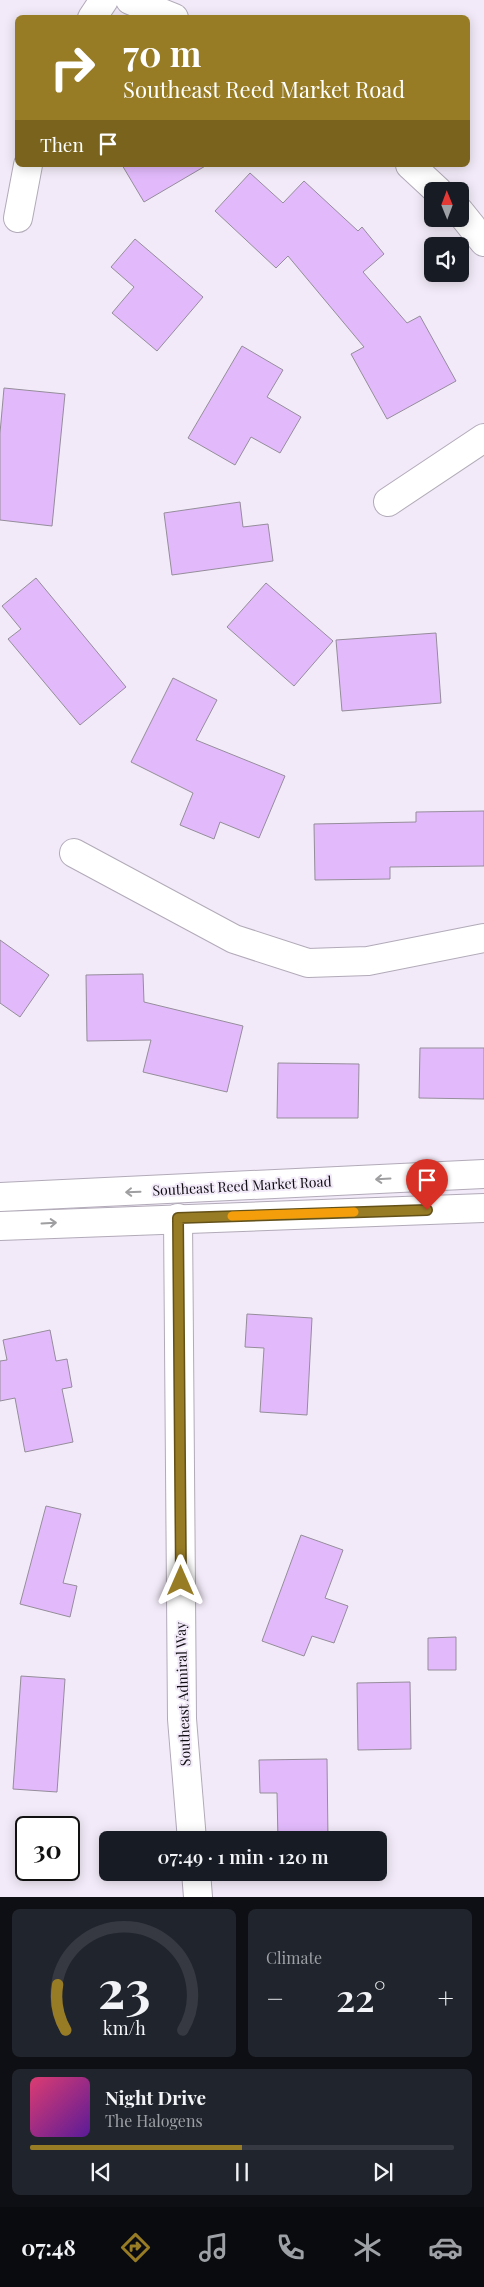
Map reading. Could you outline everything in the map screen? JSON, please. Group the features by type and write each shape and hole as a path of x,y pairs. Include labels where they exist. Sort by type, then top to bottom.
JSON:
{"street":[{"path":"94,15 104,0"},
{"path":"130,0 167,15"},
{"path":"18,218 28,167"},
{"path":"412,167 428,182"},
{"path":"469,223 484,242"},
{"path":"388,502 484,438"},
{"path":"74,853 234,939 308,962 368,962 484,938"},
{"name":"Southeast Reed Market Road","path":"0,1197 484,1174"},
{"name":"Southeast Reed Market Road","path":"0,1226 484,1208"},
{"name":"Southeast Admiral Way","path":"178,1218 182,1719 191,1831"},
{"path":"197,1881 198,1897"}],"building":[{"path":"123,167 204,167 144,202"},
{"path":"250,173 283,203 304,181 358,231 362,227 384,254 363,272 407,323 420,316 456,381 387,419 351,354 364,347 288,256 276,268 215,211"},
{"path":"135,239 203,297 157,351 112,313 134,287 111,267"},
{"path":"242,346 283,370 267,397 301,417 280,453 251,437 235,465 188,438"},
{"path":"4,388 65,394 52,526 0,520 0,433"},
{"path":"240,502 243,527 268,524 273,561 172,575 164,513"},
{"path":"36,578 126,687 80,725 8,639 21,629 2,606"},
{"path":"266,583 333,641 294,686 227,627"},
{"path":"436,633 441,703 342,711 336,640"},
{"path":"173,678 217,700 196,740 285,776 259,838 220,822 214,839 180,825 193,793 131,762"},
{"path":"484,811 484,866 390,867 390,879 315,880 314,824 416,822 416,812"},
{"path":"0,940 49,975 20,1017 0,1003"},
{"path":"143,974 144,1002 243,1026 227,1092 143,1072 151,1040 87,1041 86,975"},
{"path":"420,1048 484,1048 484,1099 419,1098"},
{"path":"278,1063 359,1064 358,1118 277,1118"},
{"path":"247,1314 312,1318 307,1415 260,1412 264,1348 245,1347"},
{"path":"50,1330 56,1361 67,1359 72,1387 62,1389 73,1442 25,1452 15,1398 0,1401 0,1361 7,1360 3,1340"},
{"path":"46,1506 81,1514 63,1583 77,1586 70,1617 20,1604"},
{"path":"301,1535 343,1550 325,1598 348,1606 334,1643 312,1636 304,1656 262,1641"},
{"path":"456,1637 456,1670 428,1670 428,1638"},
{"path":"21,1676 65,1679 57,1792 13,1789"},
{"path":"410,1682 411,1749 358,1750 357,1683"},
{"path":"327,1759 328,1831 278,1831 277,1793 260,1793 259,1760"}],"slow traffic":[{"path":"232,1216 354,1212"}],"route":[{"path":"181,1581 178,1218 427,1210"}]}
